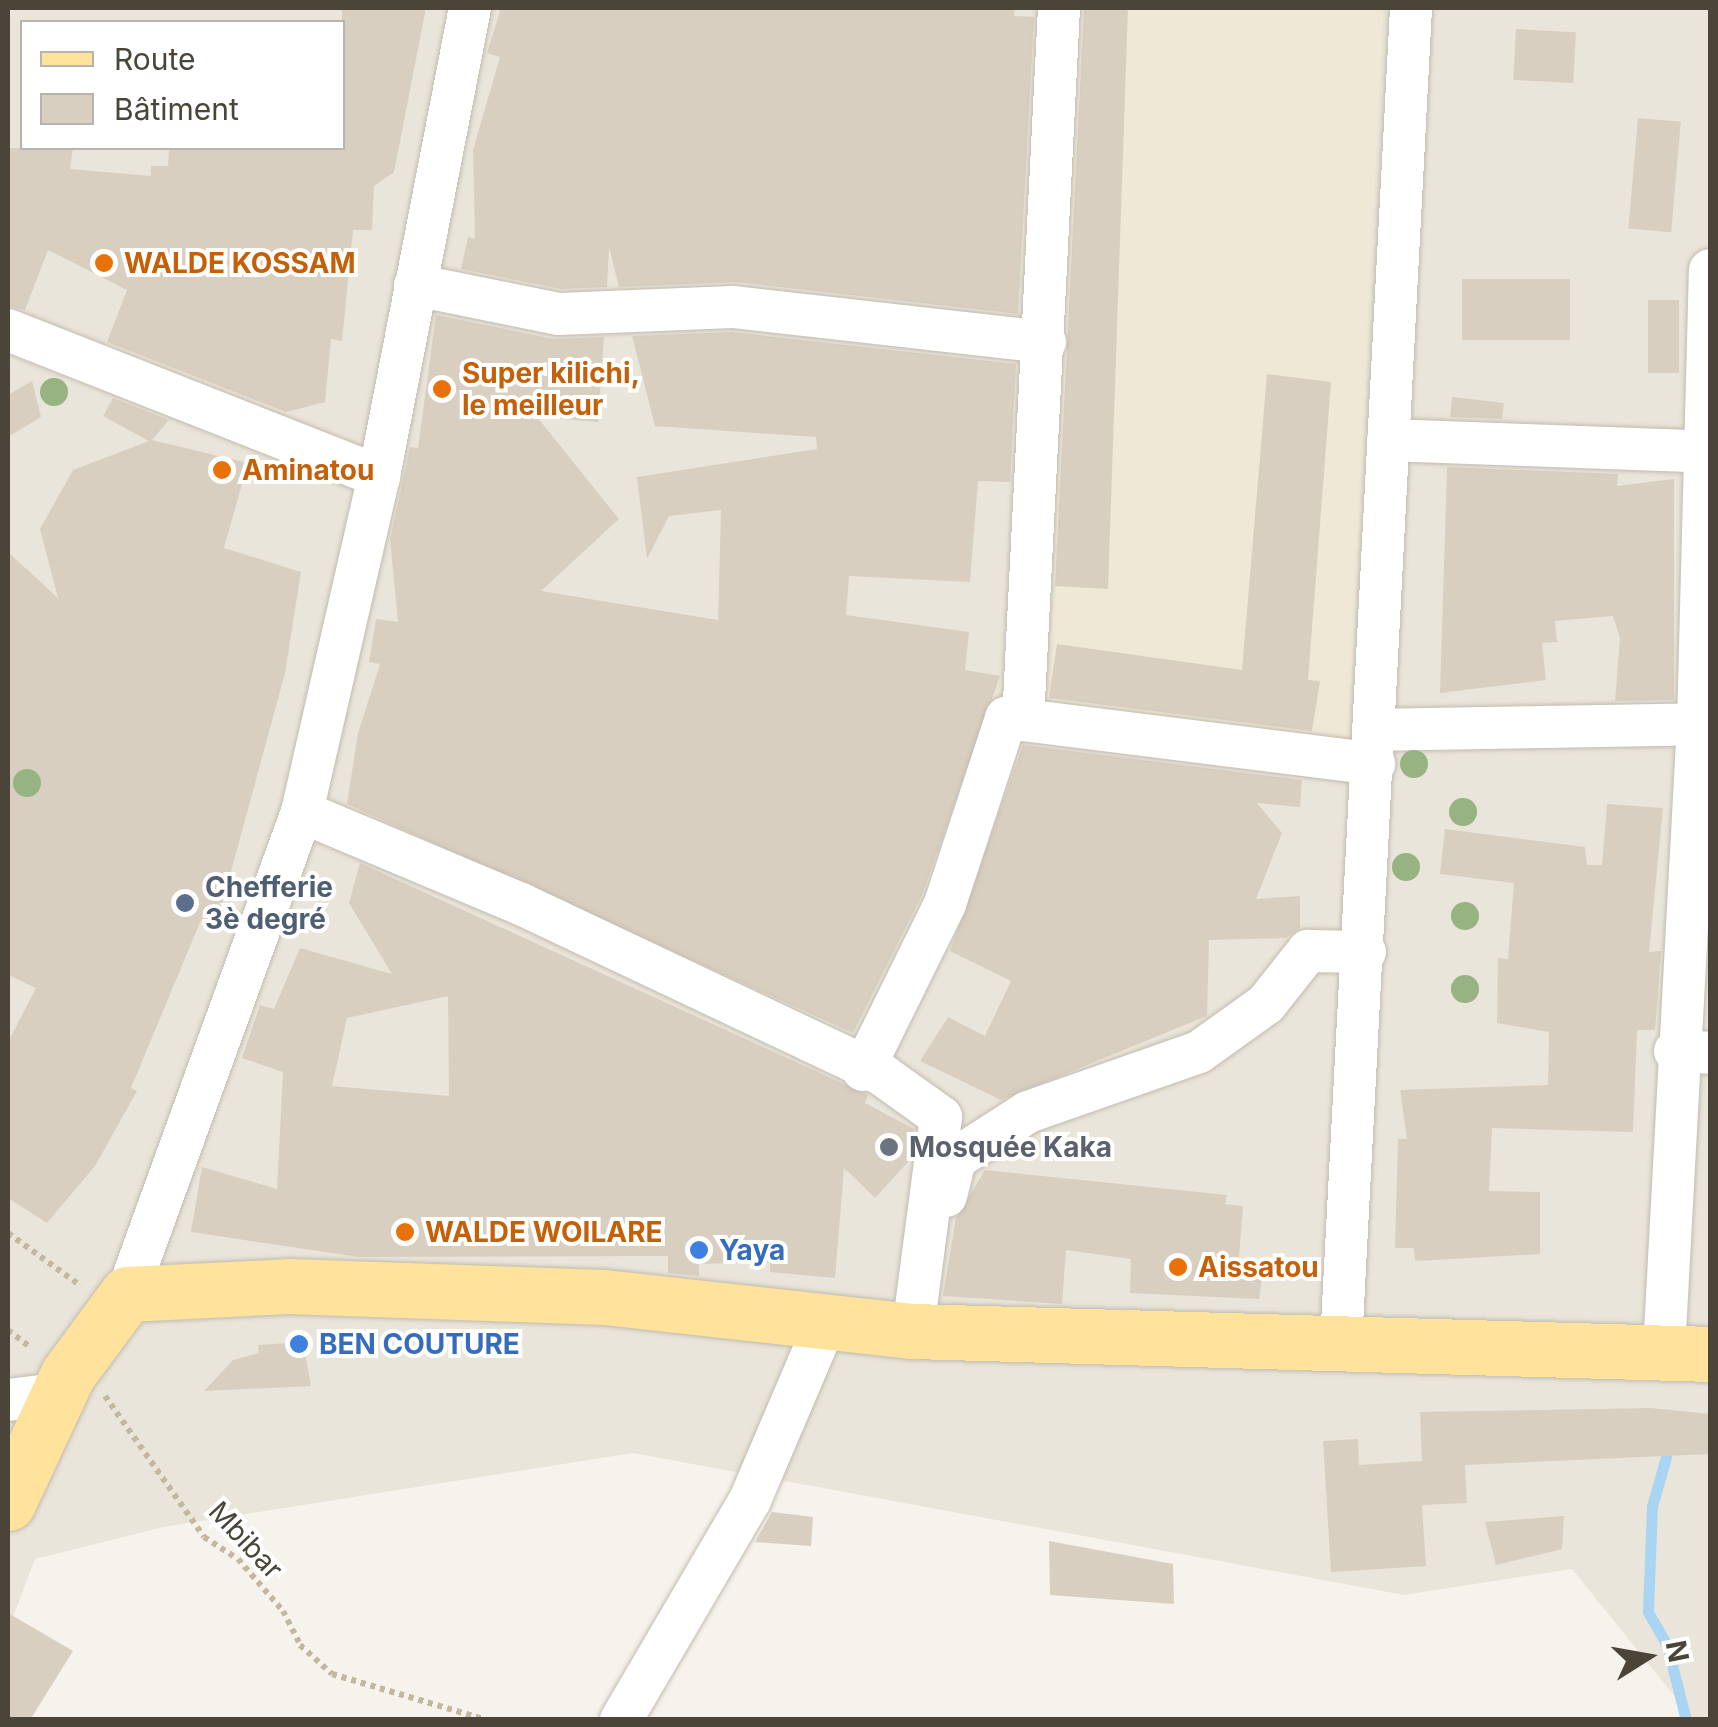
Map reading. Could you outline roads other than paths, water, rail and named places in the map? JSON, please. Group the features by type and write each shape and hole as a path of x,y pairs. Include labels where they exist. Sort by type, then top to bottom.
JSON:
{"main road":[{"path":"8,1503 46,1386 121,1302 288,1286 604,1297 913,1331 1687,1352"}],"street":[{"path":"121,1302 302,812 379,476 470,8"},
{"path":"1023,720 1059,8"},
{"path":"1341,1344 1365,952 1411,8"},
{"path":"1687,1352 1704,724 1710,270"},
{"path":"415,285 559,314 733,307 1045,342"},
{"path":"8,330 379,476"},
{"path":"1388,440 1707,451"},
{"path":"862,1070 945,904 1006,718 1375,747 1704,724"},
{"path":"302,812 522,904 862,1070 880,1074 941,1117 924,1272"},
{"path":"913,1331 954,1158 1028,1112 1199,1052 1266,1004 1308,951 1365,952"},
{"path":"621,1720 750,1500 826,1322"}],"waterway":[{"path":"1666,1457 1652,1506 1648,1612 1667,1645 1686,1720"}],"place":[{"name":"WALDE KOSSAM","path":"104,263"},
{"name":"Super kilichi, le meilleur","path":"442,389"},
{"name":"Aminatou","path":"222,470"},
{"name":"Chefferie 3è degré","path":"185,903"},
{"name":"Mosquée Kaka","path":"889,1147"},
{"name":"WALDE WOILARE","path":"405,1232"},
{"name":"Yaya","path":"699,1250"},
{"name":"Aissatou","path":"1178,1267"},
{"name":"BEN COUTURE","path":"299,1344"}]}
